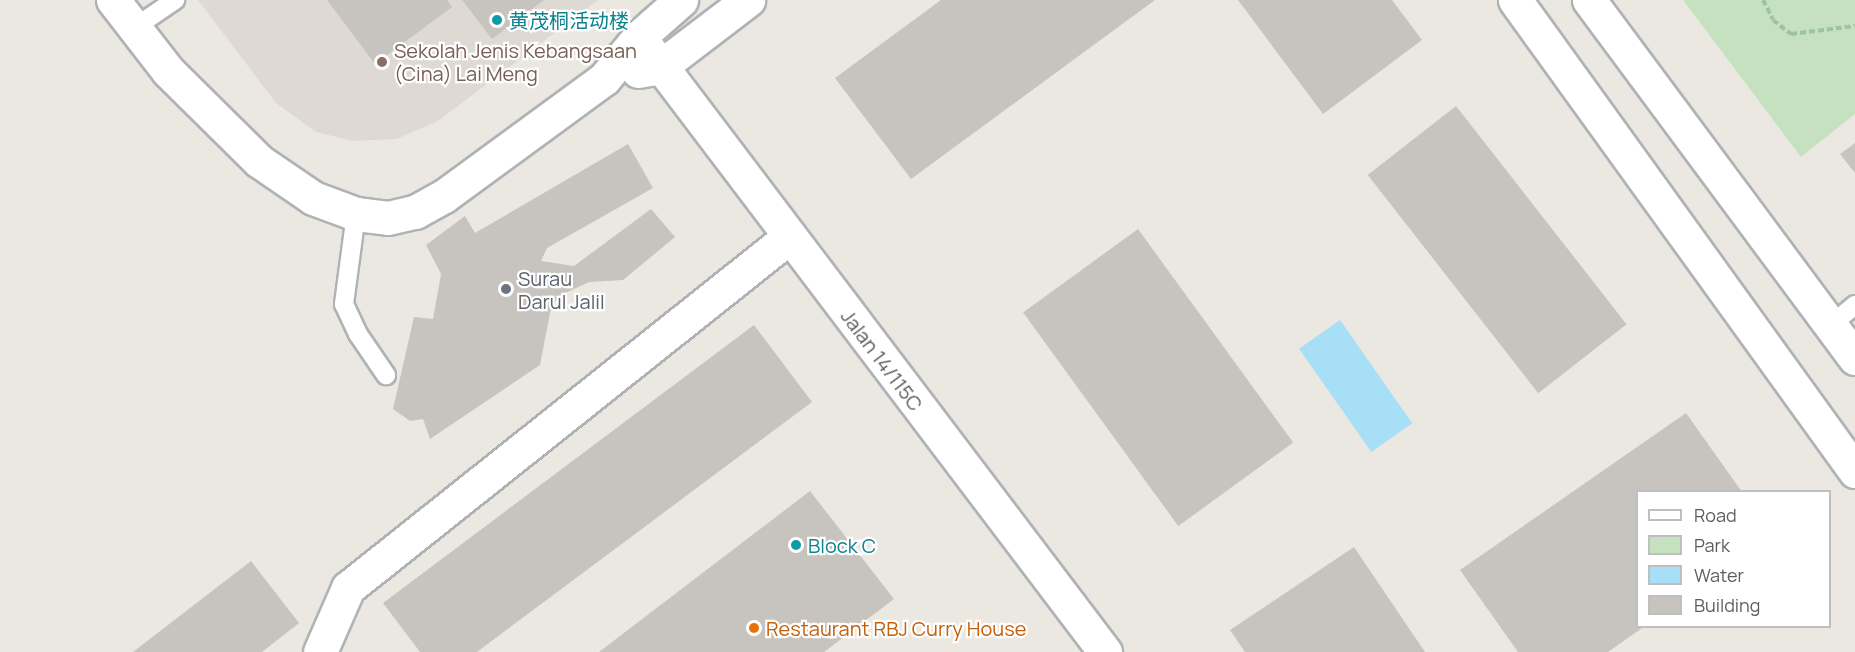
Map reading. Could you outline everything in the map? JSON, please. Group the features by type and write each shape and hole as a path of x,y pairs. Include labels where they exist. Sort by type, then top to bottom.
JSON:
{"street":[{"path":"113,0 168,71 259,161 313,198 356,214 388,218 415,212 444,196 604,79 639,37 681,0"},
{"path":"604,79 660,67 748,0"},
{"path":"1515,0 1855,471"},
{"path":"1589,0 1843,315 1855,358"},
{"name":"Jalan 14/115C","path":"639,37 1105,652"},
{"path":"320,652 348,588 789,237"}],"lane":[{"path":"134,28 175,0"},
{"path":"356,214 344,304 358,334 386,375"}],"path":[{"path":"1763,0 1773,20 1791,34 1855,26"}],"shaded area":[{"name":"Sekolah Jenis Kebangsaan (Cina) Lai Meng","path":"198,0 598,0 438,121 397,139 353,141 316,132 276,103"}],"green space":[{"path":"1683,0 1855,0 1855,114 1801,157"}],"water":[{"path":"1340,320 1412,423 1371,452 1299,349"}],"building":[{"path":"327,0 447,0 452,7 375,64"},
{"name":"黄茂桐活动楼","path":"462,0 544,0 492,39"},
{"path":"941,0 1155,0 911,179 835,78"},
{"path":"1238,0 1392,0 1422,40 1323,114"},
{"path":"1456,106 1627,324 1538,393 1368,175"},
{"path":"1855,143 1855,173 1840,154"},
{"name":"Surau Darul Jalil","path":"628,144 653,188 547,248 541,261 574,266 651,209 675,237 623,280 589,282 559,296 551,308 540,365 430,439 423,419 410,421 393,409 414,317 433,319 441,274 426,245 465,216 475,233"},
{"path":"1138,229 1293,443 1178,526 1023,312"},
{"path":"754,325 812,402 477,652 420,652 383,603"},
{"path":"1686,413 1741,490 1636,490 1636,628 1642,628 1608,652 1518,652 1460,570"},
{"name":"Block C","path":"810,491 894,599 824,652 599,652"},
{"path":"1354,547 1425,652 1245,652 1230,630"},
{"path":"251,561 299,623 262,652 133,652"}],"place":[{"name":"黄茂桐活动楼","path":"497,20"},
{"name":"Sekolah Jenis Kebangsaan (Cina) Lai Meng","path":"382,62"},
{"name":"Surau Darul Jalil","path":"506,289"},
{"name":"Block C","path":"796,545"},
{"name":"Restaurant RBJ Curry House","path":"754,628"}]}
